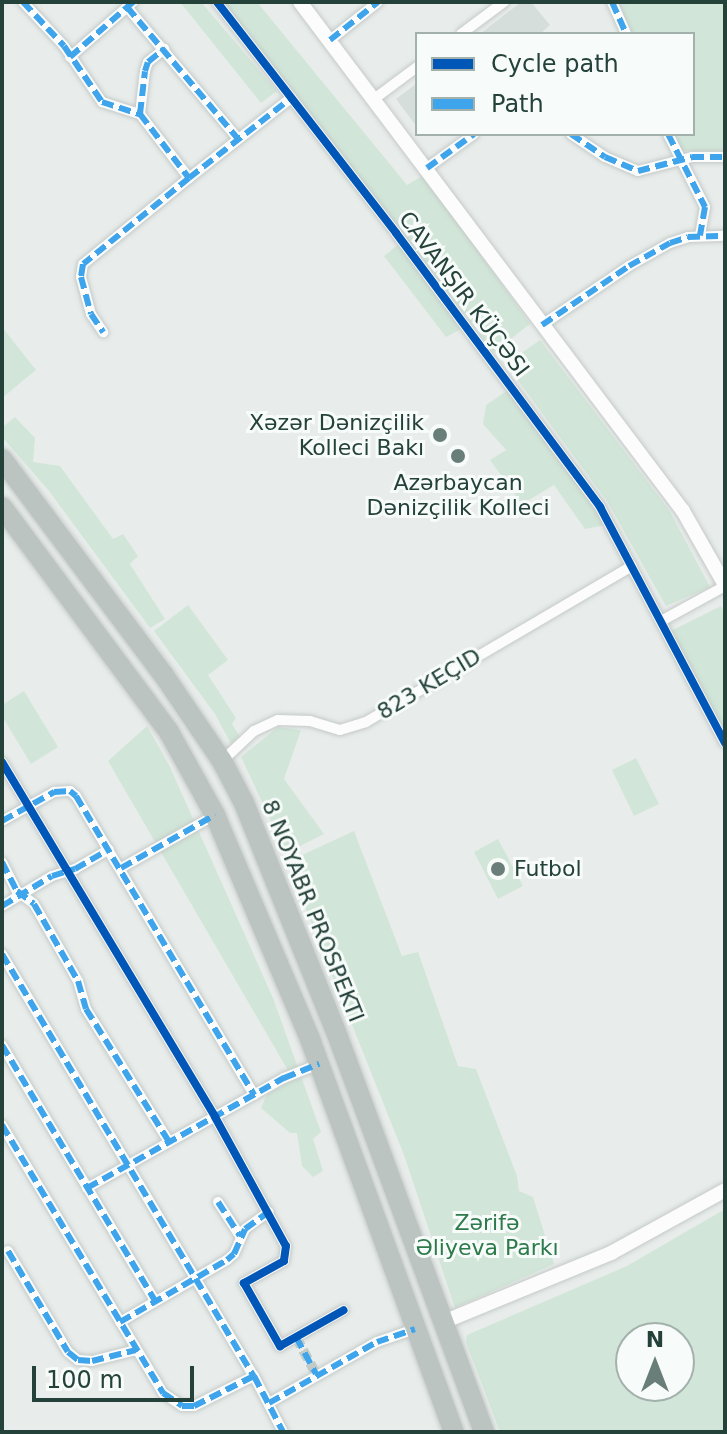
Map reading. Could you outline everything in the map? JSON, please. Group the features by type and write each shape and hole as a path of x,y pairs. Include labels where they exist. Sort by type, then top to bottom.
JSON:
{"highway":[{"name":"8 NOYABR PROSPEKTI","path":"2,459 163,674 222,761 267,855 484,1432"},
{"path":"2,507 169,732 215,815 319,1064 454,1432"},
{"path":"415,1329 443,1322"}],"street":[{"path":"23,2 70,57 102,102 140,114 189,178"},
{"name":"CAVANŞIR KÜÇƏSI","path":"217,2 592,494 663,620 725,586 683,511 300,2"},
{"path":"464,32 504,2"},
{"path":"612,2 625,32"},
{"path":"70,57 130,4 238,139"},
{"path":"330,40 371,4"},
{"path":"140,114 148,62 164,49"},
{"path":"374,99 415,68"},
{"path":"103,332 91,314 81,277 83,264 291,98"},
{"path":"427,168 471,136"},
{"path":"574,136 605,157 638,171 680,160 725,157"},
{"path":"669,136 705,207 700,236"},
{"path":"542,325 629,266 670,243 700,236 725,236"},
{"name":"823 KEÇID","path":"222,761 254,731 278,720 310,721 340,730 366,722 632,566"},
{"path":"663,620 725,743"},
{"path":"2,762 215,1117 268,1212 287,1256 244,1283 280,1346 344,1310"},
{"path":"2,821 54,792 70,791 121,868 254,1095"},
{"path":"121,868 215,815"},
{"path":"2,906 109,849"},
{"path":"2,862 23,895 34,904 78,981 86,1009 169,1142"},
{"path":"2,954 254,1376 283,1432"},
{"path":"2,1045 155,1301"},
{"path":"87,1188 254,1095 319,1064"},
{"path":"2,1125 163,1393 187,1407 204,1402 254,1376"},
{"path":"443,1322 611,1253 725,1190"},
{"path":"218,1202 240,1236"},
{"path":"120,1322 234,1254 240,1236 268,1212"},
{"path":"8,1251 68,1352 78,1360 92,1361 136,1350"},
{"path":"269,1403 377,1342 415,1329"}],"shaded area":[{"path":"521,2 531,2 550,25 542,32 483,32"},
{"path":"415,85 415,124 396,99"}],"green space":[{"path":"180,2 201,2 277,91 261,103"},
{"path":"220,2 257,2 407,185 424,175 530,324 494,352 298,97"},
{"path":"619,2 725,2 725,151 682,151 676,136 695,136 695,32 631,32"},
{"path":"399,244 463,328 446,337 384,256"},
{"path":"2,327 36,370 2,398"},
{"path":"540,340 669,510 710,587 666,606 607,501 506,364"},
{"path":"508,390 605,525 585,529 554,485 522,504 490,460 506,450 483,424 486,405"},
{"path":"15,417 35,438 33,462 60,466 113,539 123,534 138,556 130,564 165,619 150,628 49,491 3,438 4,426"},
{"path":"188,605 228,660 208,675 236,718 232,724 240,737 231,744 215,714 154,631"},
{"path":"721,606 725,614 725,735 671,631"},
{"path":"24,691 58,747 31,764 2,716 2,705"},
{"path":"147,726 170,767 273,998 321,1132 313,1139 323,1171 313,1177 302,1166 297,1133 290,1133 261,1108 267,1094 293,1079 108,761"},
{"path":"278,727 301,730 284,779 324,834 286,853 241,757"},
{"path":"636,758 659,804 634,816 612,770"},
{"name":"Zərifə Əliyeva Parkı","path":"354,831 402,956 418,952 458,1066 476,1069 517,1176 519,1191 533,1197 554,1264 455,1308 404,1155 287,862"},
{"name":"Futbol","path":"498,839 523,886 498,899 474,852"},
{"path":"725,1209 725,1432 500,1432 466,1342 467,1335 627,1266"}],"tunnel":[{"path":"296,1337 316,1374"}],"marked path":[{"path":"23,2 64,46 102,102 140,114 189,178 83,264 81,277 91,314 103,332"},
{"path":"70,57 133,2"},
{"path":"330,40 378,2"},
{"path":"612,2 625,32"},
{"path":"127,7 238,139"},
{"path":"140,114 148,62 164,49"},
{"path":"189,178 291,98"},
{"path":"427,168 471,136"},
{"path":"574,136 605,157 638,171 692,157 725,157"},
{"path":"669,136 705,207 700,236"},
{"path":"542,325 629,266 670,243 688,237 725,236"},
{"path":"2,821 54,792 70,791 76,796 254,1095"},
{"path":"121,868 215,815"},
{"path":"2,906 52,876 75,869 109,849"},
{"path":"2,862 17,891 34,904 78,981 86,1009 169,1142"},
{"path":"2,954 254,1376 283,1432"},
{"path":"2,1045 155,1301"},
{"path":"87,1188 284,1078 319,1064"},
{"path":"2,1125 163,1393 182,1406 194,1406 254,1376"},
{"path":"218,1202 240,1236"},
{"path":"120,1322 227,1260 234,1254 245,1229 268,1212"},
{"path":"8,1251 68,1352 78,1360 92,1361 136,1350"},
{"path":"269,1403 377,1342 415,1329"},
{"path":"296,1337 316,1374"}],"cycle path":[{"path":"217,2 396,233 600,507 725,743"},
{"path":"2,762 215,1117 286,1246 284,1261 244,1283 280,1346 344,1310"}],"place":[{"name":"Xəzər Dənizçilik Kolleci Bakı","path":"440,435"},
{"name":"Azərbaycan Dənizçilik Kolleci","path":"458,456"},
{"name":"Futbol","path":"498,869"}]}
